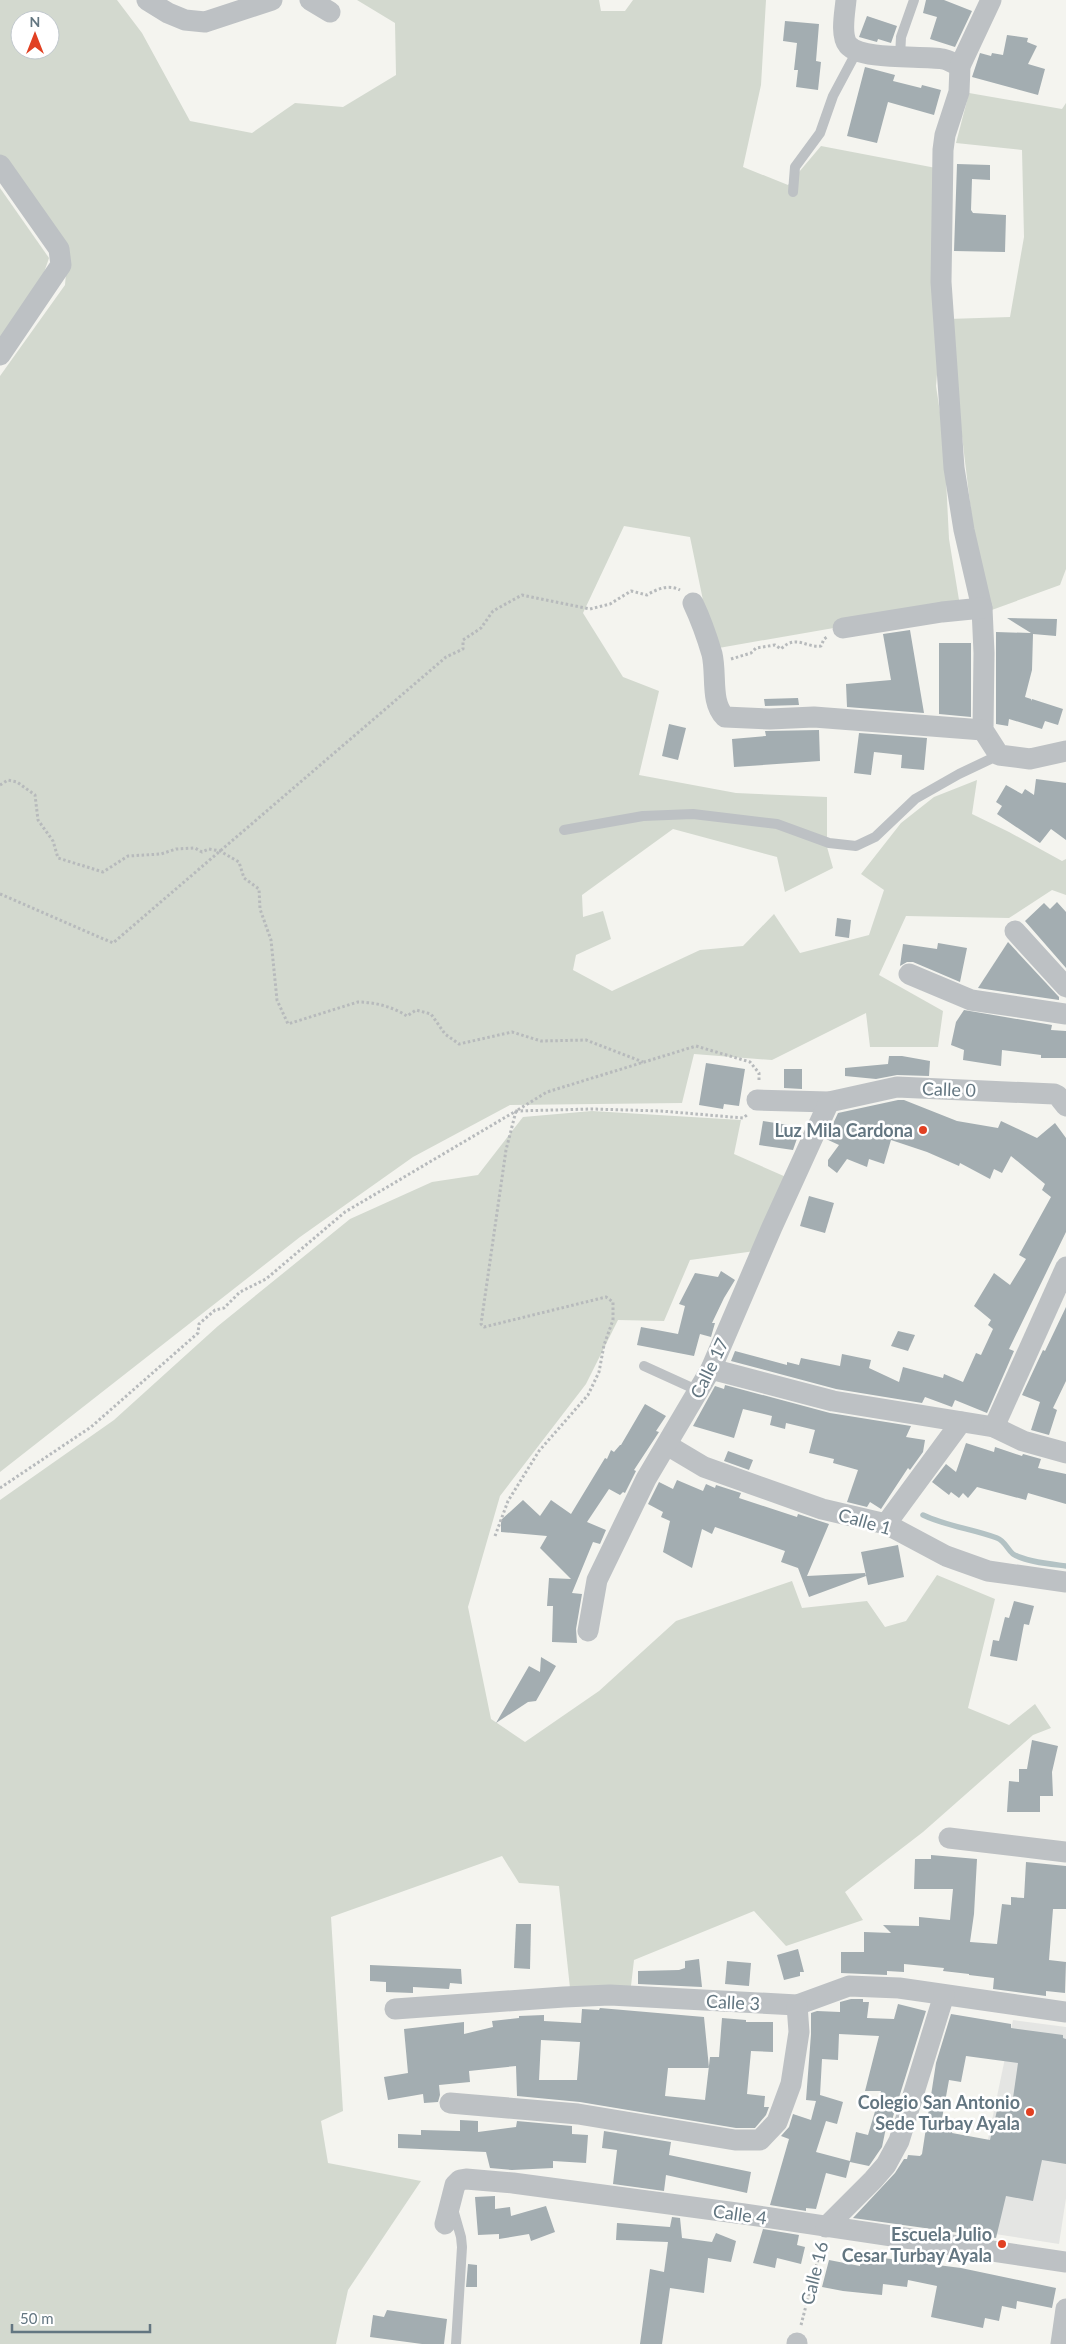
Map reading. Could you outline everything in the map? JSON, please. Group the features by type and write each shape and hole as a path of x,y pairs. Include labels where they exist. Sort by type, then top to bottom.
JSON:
{"street":[{"path":"147,0 168,13 185,20 205,22 272,0"},
{"path":"310,0 330,12"},
{"path":"846,0 844,34 848,45 857,51 900,58 943,59 960,66"},
{"path":"991,0 960,66 959,92 945,135 943,150 941,282 954,468 964,530 982,608 984,653 983,730 999,755 1030,759 1066,751"},
{"path":"0,165 59,249 61,265 0,355"},
{"path":"693,603 704,628 712,654 715,671 716,700 719,711 725,717 770,719 814,716 983,730"},
{"path":"843,628 942,612 982,608"},
{"path":"1015,931 1066,987"},
{"path":"909,974 971,1000 1066,1014"},
{"name":"Calle 0","path":"757,1100 829,1102 897,1087 1054,1094 1066,1106"},
{"name":"Calle 17","path":"588,1631 597,1580 646,1479 711,1369 772,1227 829,1102"},
{"path":"994,1427 1065,1272"},
{"path":"711,1369 833,1401 994,1427 1023,1441 1066,1453"},
{"path":"886,1524 961,1422"},
{"name":"Calle 1","path":"667,1445 704,1467 822,1509 886,1524 946,1556 988,1571 1066,1582"},
{"path":"949,1838 1066,1852"},
{"name":"Calle 3","path":"395,2009 564,1996 610,1995 797,2005 849,1986 899,1988 1066,2012"},
{"name":"Calle 16","path":"826,2227 886,2166 899,2141 944,1995"},
{"path":"450,2103 578,2114 734,2140 760,2140 777,2122 791,2084 799,2032 797,2005"},
{"name":"Calle 4","path":"445,2224 455,2185 460,2180 466,2179 532,2185 744,2214 1066,2262"},
{"path":"1061,2344 1066,2309"}],"lane":[{"path":"900,58 901,37 914,0"},
{"path":"793,192 795,167 820,133 833,96 857,51"},
{"path":"564,830 643,816 693,814 777,824 829,843 856,846 875,837 915,800 959,774 999,755"},
{"path":"644,1366 699,1391"},
{"path":"451,2204 462,2242 456,2344"}],"path":[{"path":"0,894 113,943 446,657 463,648 463,640 481,628 493,611 522,595 590,610 610,604 631,591 647,596 657,589 674,587 687,593 693,603"},
{"path":"712,654 726,654 730,660 751,653 756,648 775,645 781,648 787,643 803,641 816,647 821,646 824,639 843,628"},
{"path":"0,785 8,780 17,782 35,795 38,820 53,841 58,858 104,872 128,856 161,854 176,849 220,851 239,862 244,878 259,888 260,909 271,940 276,1000 288,1024 358,1002 368,1002 397,1009 407,1016 416,1010 431,1014 445,1034 459,1044 512,1032 541,1041 586,1040 644,1062"},
{"path":"0,1488 91,1427 198,1333 199,1324 215,1310 224,1308 240,1292 266,1279 345,1212 547,1092 696,1046 750,1062 760,1073 757,1100 743,1118 651,1110 516,1111"},
{"path":"495,1536 508,1501 539,1451 588,1395 599,1372 604,1345 613,1320 614,1302 606,1297 484,1327 481,1324 506,1150 516,1111"},
{"name":"Calle 16","path":"797,2343 826,2227"}],"shaded area":[{"path":"0,0 117,0 142,33 190,121 252,133 295,103 343,107 396,75 395,23 357,0 599,0 601,11 625,11 633,0 766,0 761,85 743,167 788,185 821,146 936,168 942,318 936,386 944,439 949,539 960,606 713,649 690,537 624,526 583,613 623,677 659,691 639,775 736,793 827,797 827,847 833,868 785,892 777,857 673,829 582,895 583,917 603,911 611,939 576,955 573,970 612,991 700,950 743,946 774,914 800,953 869,935 884,890 861,874 901,823 934,797 977,780 972,814 1062,861 1066,859 1066,895 1052,890 1009,918 906,916 879,975 943,1011 938,1047 870,1047 866,1013 772,1060 694,1054 682,1103 510,1105 413,1157 300,1237 0,1472 0,376 65,285 67,261 0,160"},
{"path":"969,93 1062,109 1066,103 1066,569 1060,585 989,611 975,545 948,319 1010,317 1024,237 1022,150 956,143"},
{"path":"0,188 49,258 35,299 0,349"},
{"path":"592,1111 741,1120 734,1154 786,1177 755,1251 690,1260 664,1321 618,1320 586,1384 500,1496 468,1607 491,1719 525,1742 599,1691 676,1621 792,1581 802,1608 867,1601 885,1627 906,1621 937,1575 995,1599 968,1708 1009,1725 1035,1704 1051,1728 1033,1735 923,1832 845,1892 863,1920 786,1946 754,1911 634,1960 631,1986 570,1988 559,1886 519,1883 502,1856 331,1917 343,2111 321,2121 328,2163 421,2181 348,2290 336,2344 0,2344 0,1500 114,1420 218,1326 350,1219 432,1182 478,1175 523,1117"},
{"name":"Colegio San Antonio Sede Turbay Ayala","path":"1013,2020 1066,2027 1066,2198 1059,2244 969,2230"}],"building":[{"path":"926,0 944,0 972,11 955,47 930,39 937,17 923,13"},
{"path":"867,16 897,26 891,43 878,39 877,42 859,37"},
{"path":"785,21 819,24 816,61 821,62 818,90 796,87 798,70 794,70 797,43 783,41"},
{"path":"1007,35 1028,38 1027,42 1037,46 1028,64 1045,69 1038,95 972,77 980,53 991,56 992,53 1003,55"},
{"path":"865,67 895,75 893,81 921,88 922,85 941,90 934,115 888,102 877,143 847,136"},
{"path":"957,164 990,165 990,180 972,179 971,210 973,213 1006,215 1005,252 954,251"},
{"path":"1007,618 1057,619 1056,636 1033,634 1032,670 1025,697 1031,699 1031,701 1032,699 1063,709 1058,725 1045,721 1042,729 1009,719 1008,726 996,724 996,632 1031,633"},
{"path":"910,630 924,713 847,707 846,684 891,680 883,634"},
{"path":"939,643 971,643 971,717 939,714"},
{"path":"798,698 799,705 765,706 764,699"},
{"path":"669,724 686,728 678,760 662,756"},
{"path":"819,730 820,761 734,767 732,739 766,736 765,731"},
{"path":"859,733 927,738 924,770 901,768 902,755 874,752 871,775 854,773"},
{"path":"1036,779 1066,783 1066,840 1051,829 1040,843 997,814 1002,806 996,802 1006,785 1022,794 1025,789 1034,795"},
{"path":"1057,902 1066,912 1066,968 1025,921 1044,903 1050,909"},
{"path":"837,918 851,920 849,938 835,936"},
{"path":"1008,942 1059,997 1059,1000 978,988"},
{"path":"938,943 967,948 960,982 913,962 907,962 900,966 903,944 937,949"},
{"path":"964,1010 1052,1025 1051,1030 1066,1031 1066,1058 1041,1058 1041,1055 1002,1050 1001,1066 963,1060 964,1050 951,1045 956,1022"},
{"path":"889,1056 902,1056 930,1061 929,1076 897,1075 876,1079 845,1076 845,1068 888,1064"},
{"path":"706,1063 745,1069 739,1106 724,1104 723,1109 699,1105"},
{"path":"784,1069 802,1069 802,1089 784,1088"},
{"path":"904,1100 957,1121 998,1128 1001,1121 1037,1138 1055,1123 1066,1138 1066,1232 1009,1349 1014,1351 987,1413 955,1400 952,1407 925,1397 922,1403 836,1389 731,1361 735,1351 787,1365 787,1362 799,1365 801,1358 840,1366 842,1354 871,1360 869,1368 899,1382 903,1367 943,1378 944,1374 963,1382 976,1353 981,1355 993,1329 988,1325 991,1320 974,1306 994,1273 1010,1285 1026,1259 1019,1255 1051,1197 1042,1190 1045,1184 1011,1156 1002,1173 994,1169 990,1179 960,1163 959,1166 927,1152 891,1140 884,1164 869,1159 867,1167 847,1159 837,1173 828,1166 828,1160 839,1145 826,1139 838,1113"},
{"path":"763,1121 801,1127 793,1150 759,1145"},
{"path":"809,1196 834,1203 825,1233 800,1226"},
{"path":"721,1271 735,1280 712,1323 715,1323 711,1337 700,1334 694,1356 637,1345 641,1327 678,1334 685,1306 679,1304 695,1273 718,1277"},
{"path":"1066,1307 1066,1381 1053,1408 1057,1410 1049,1435 1031,1430 1040,1402 1022,1395"},
{"path":"898,1331 915,1335 908,1351 891,1346"},
{"path":"725,1385 830,1413 911,1426 906,1437 925,1440 923,1452 910,1470 908,1468 881,1509 870,1502 867,1507 847,1502 858,1470 833,1463 834,1459 809,1453 815,1430 786,1423 785,1429 770,1425 772,1416 743,1409 734,1438 693,1426 715,1386 724,1389"},
{"path":"645,1404 666,1416 656,1431 659,1432 634,1470 636,1471 625,1493 623,1492 620,1495 609,1489 587,1522 606,1530 600,1544 593,1542 572,1593 582,1594 576,1629 577,1643 552,1642 553,1606 547,1606 549,1578 571,1579 540,1548 547,1536 501,1532 501,1520 523,1500 540,1516 551,1500 571,1514 605,1458 607,1459 611,1450 614,1452 621,1445"},
{"path":"966,1443 994,1452 995,1447 1022,1456 1023,1454 1041,1459 1038,1468 1066,1474 1066,1504 1028,1493 1026,1500 977,1487 968,1498 963,1493 959,1498 951,1492 949,1495 932,1482 946,1464 956,1472"},
{"path":"728,1451 753,1460 749,1470 724,1461"},
{"path":"677,1480 703,1491 706,1484 715,1488 716,1485 741,1493 739,1498 797,1517 798,1514 829,1524 807,1576 865,1573 866,1576 809,1597 798,1568 781,1562 785,1551 715,1527 712,1534 702,1529 692,1568 663,1552 670,1521 661,1517 663,1512 648,1504 659,1482 673,1489"},
{"path":"898,1545 904,1577 868,1585 861,1552"},
{"path":"1014,1601 1034,1606 1029,1625 1024,1624 1017,1661 990,1656 993,1640 999,1641 1005,1617 1009,1618"},
{"path":"541,1657 556,1666 536,1701 528,1702 496,1723 529,1666 540,1672"},
{"path":"1032,1740 1058,1746 1052,1772 1053,1796 1040,1796 1040,1812 1007,1812 1009,1781 1019,1782 1019,1769 1027,1769"},
{"path":"931,1855 977,1859 974,1914 970,1942 997,1944 1002,1904 1011,1905 1011,1897 1024,1898 1026,1862 1066,1866 1066,1909 1053,1909 1049,1960 1066,1962 1065,1993 1046,1991 1046,1996 993,1989 994,1978 943,1971 944,1968 904,1964 904,1972 887,1971 887,1975 841,1973 841,1952 864,1952 864,1932 891,1933 883,1925 919,1926 919,1917 950,1920 953,1889 914,1889 915,1859 931,1859"},
{"path":"516,1924 531,1924 530,1969 514,1968"},
{"path":"798,1949 804,1972 800,1972 800,1976 784,1980 777,1955"},
{"path":"699,1959 702,1987 638,1984 638,1971 679,1970 685,1968 685,1961"},
{"path":"727,1961 751,1963 749,1986 725,1984"},
{"path":"370,1965 461,1969 462,1984 450,1983 449,1989 413,1987 413,1993 386,1992 386,1982 370,1981"},
{"path":"851,1999 863,1999 863,2002 869,2002 867,2018 894,2019 898,2004 926,2011 892,2120 888,2118 882,2147 869,2166 850,2162 846,2178 826,2173 816,2209 806,2208 806,2211 770,2205 789,2139 781,2136 789,2127 793,2114 811,2120 816,2101 806,2100 811,2013 817,2011 840,2012 840,2002","holes":["839,2034 879,2036 865,2091 881,2091 868,2135 856,2132 850,2161 816,2152 826,2121 837,2124 843,2102 820,2095 822,2059 838,2060"]},
{"path":"600,2008 704,2017 709,2067 710,2057 719,2057 722,2018 746,2020 746,2022 773,2022 773,2052 751,2051 747,2094 765,2096 764,2107 769,2107 766,2115 755,2128 736,2128 580,2102 517,2096 516,2066 469,2071 470,2082 439,2085 440,2095 438,2102 424,2103 423,2094 388,2100 384,2077 408,2073 404,2029 464,2022 464,2034 493,2027 492,2021 519,2018 519,2016 544,2015 544,2021 581,2023 582,2009 599,2010","holes":["541,2040 580,2042 577,2080 539,2080","668,2068 709,2068 705,2100 665,2096"]},
{"path":"951,2014 1011,2024 1011,2028 1063,2035 1063,2038 1066,2039 1066,2164 1042,2160 1033,2201 1006,2196 996,2238 853,2218 895,2173 904,2159 907,2159 908,2155 920,2156 922,2154 936,2063","holes":["966,2056 1018,2063 1012,2105 999,2102 990,2140 952,2133 953,2126 941,2124 949,2080 961,2082"]},
{"path":"460,2120 478,2121 478,2132 516,2127 517,2121 572,2126 572,2134 588,2135 586,2163 553,2161 553,2168 512,2170 490,2168 486,2152 398,2148 398,2134 421,2135 421,2130 460,2131"},
{"path":"604,2131 671,2142 669,2155 751,2172 747,2193 666,2175 664,2191 613,2184 617,2150 602,2148"},
{"path":"495,2196 495,2209 510,2207 511,2216 546,2206 555,2232 531,2241 529,2234 499,2239 499,2234 478,2235 475,2197"},
{"path":"672,2217 680,2218 682,2238 712,2242 716,2233 736,2241 731,2262 708,2258 704,2293 670,2288 662,2344 640,2344 650,2269 664,2272 668,2242 616,2240 617,2223 670,2227"},
{"path":"763,2229 799,2235 797,2245 805,2247 801,2264 777,2258 775,2268 753,2263"},
{"path":"860,2255 961,2268 1056,2288 1052,2308 1017,2301 1016,2309 1002,2306 999,2321 985,2318 983,2328 931,2317 937,2286 908,2280 907,2287 883,2284 882,2295 822,2287 829,2260 860,2266"},
{"path":"468,2264 477,2265 477,2287 466,2287"},
{"path":"387,2310 447,2319 444,2344 422,2344 370,2337 373,2315 384,2317"}],"waterway":[{"path":"923,1515 997,1538 1018,1557 1066,1566"}],"place":[{"name":"Luz Mila Cardona","path":"923,1130"},
{"name":"Colegio San Antonio Sede Turbay Ayala","path":"1030,2112"},
{"name":"Escuela Julio Cesar Turbay Ayala","path":"1002,2244"}]}
